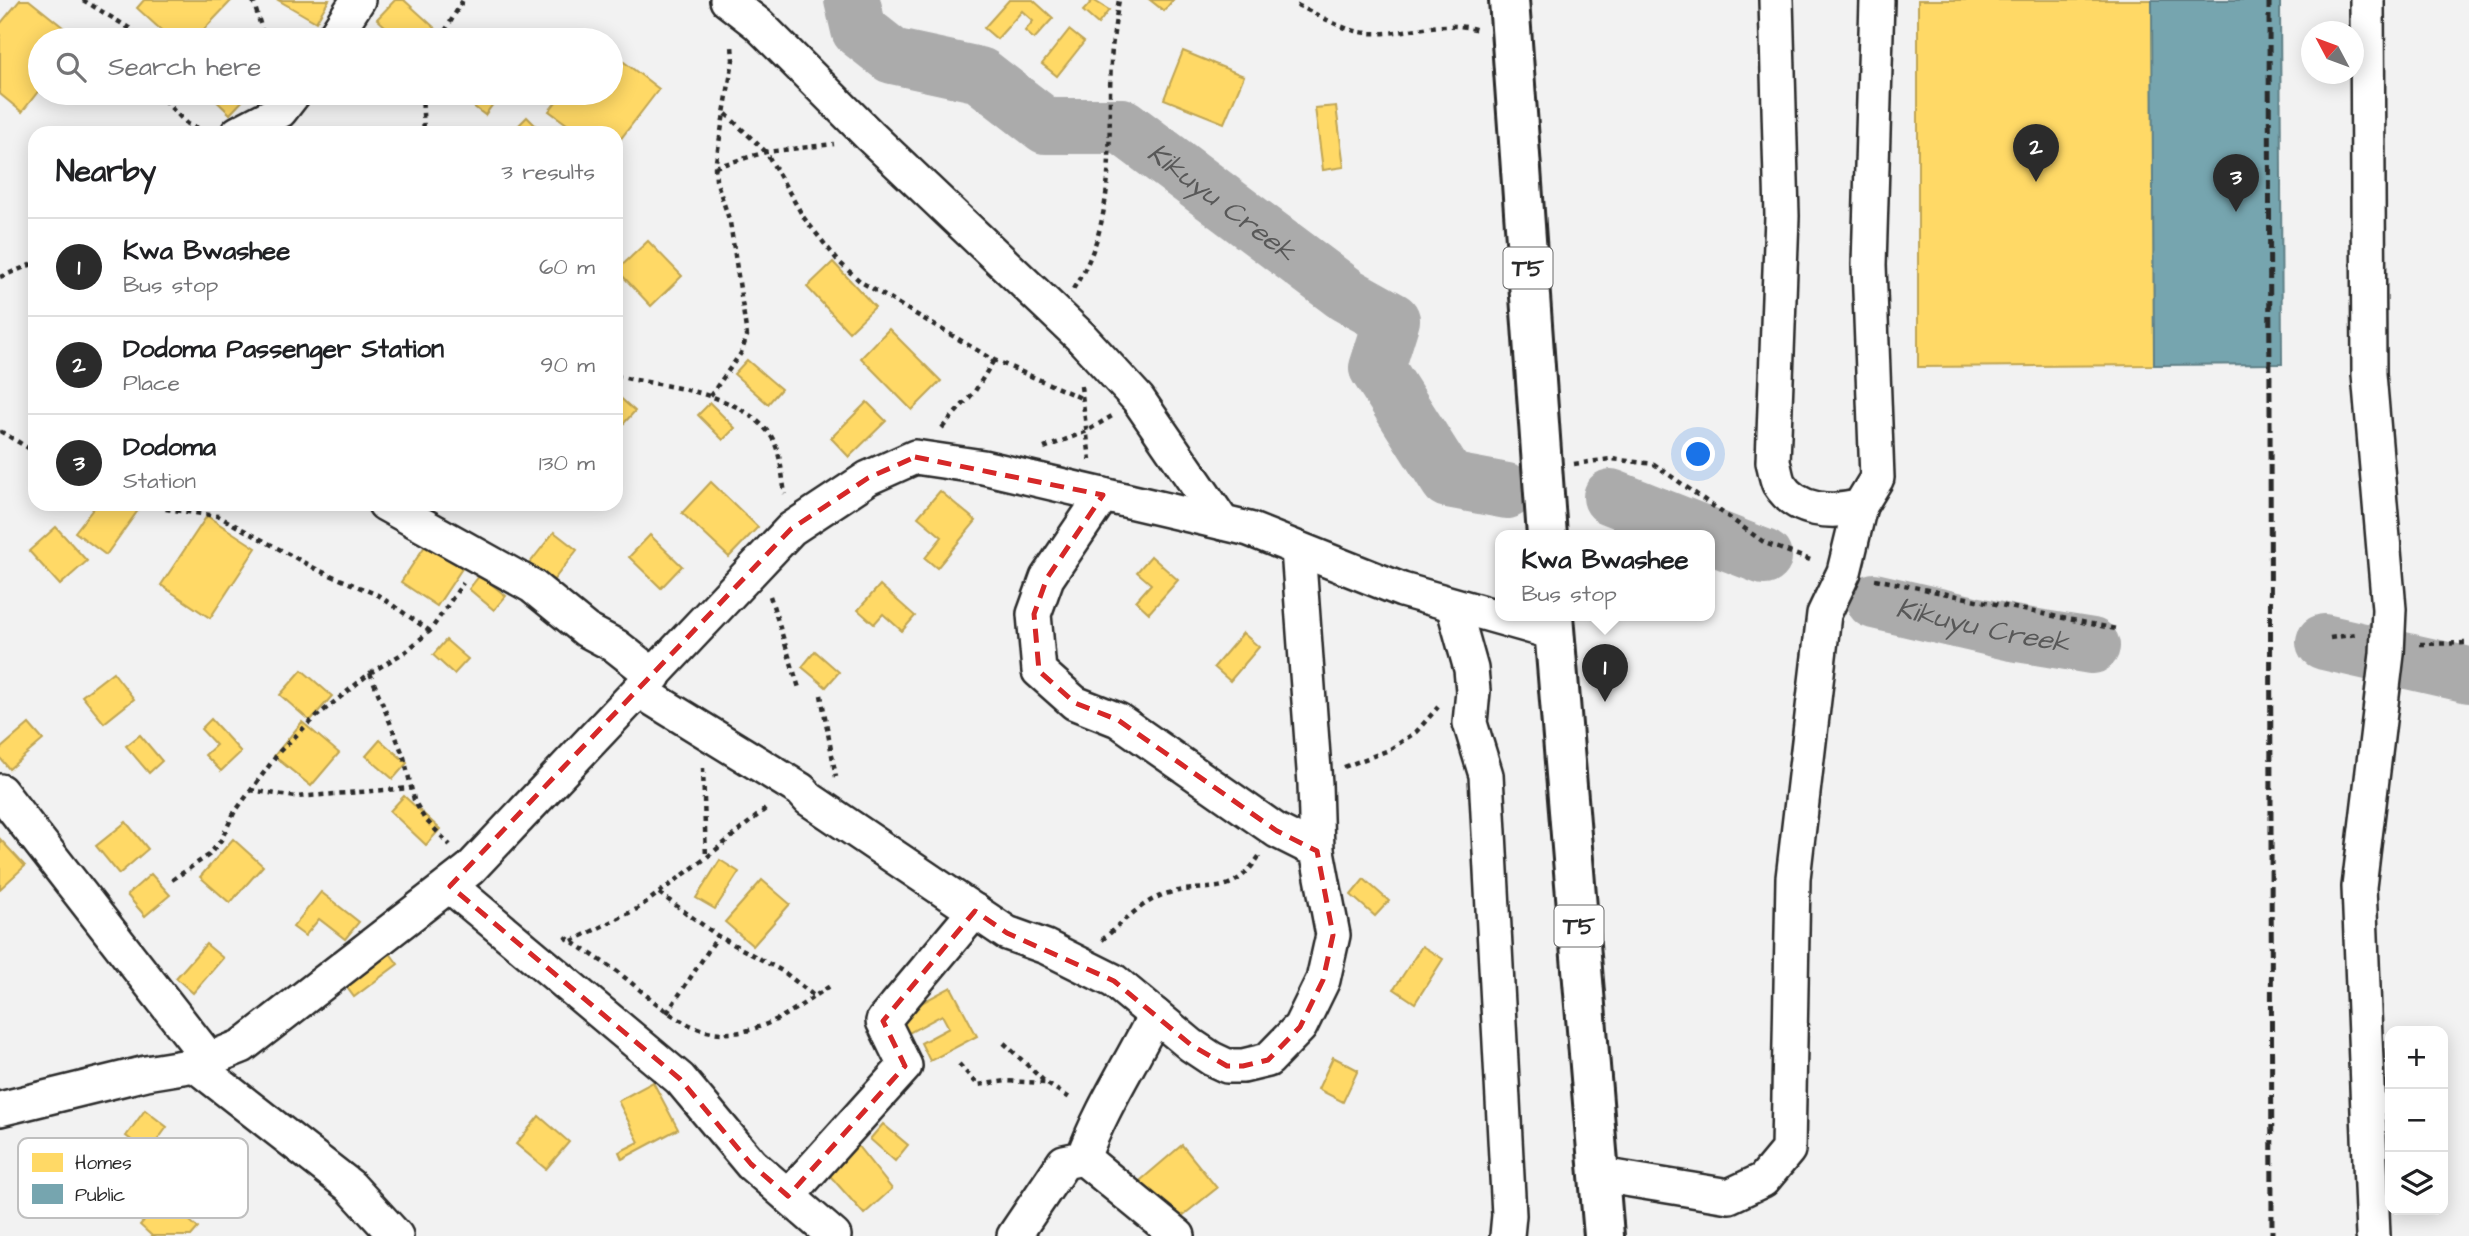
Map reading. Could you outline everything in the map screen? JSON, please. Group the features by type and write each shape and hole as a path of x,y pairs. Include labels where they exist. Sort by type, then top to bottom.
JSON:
{"highway":[{"name":"T5","path":"1509,0 1547,530"},
{"name":"T5","path":"1554,625 1604,1236"}],"street":[{"path":"340,28 358,0"},
{"path":"1776,0 1782,216 1773,462 1780,484 1804,506 1837,513 1860,506"},
{"path":"1601,1175 1729,1196 1763,1180 1788,1150 1793,878 1824,614 1844,572 1860,506 1877,478 1869,265 1877,0"},
{"path":"728,1 758,24 870,136 1080,336 1138,399 1223,523"},
{"path":"2370,6 2369,374 2389,609 2387,654 2359,887 2373,1236"},
{"path":"251,126 280,111 285,105"},
{"path":"0,1109 202,1062 242,1046 460,878 791,529 868,478 915,457 983,467 1250,529 1402,590 1453,605 1495,613"},
{"path":"1099,494 1047,578 1034,614 1039,671 1075,702 1118,720 1277,831 1317,850"},
{"path":"397,511 533,586 586,630 616,646 647,683 700,725 793,785 1007,933 1046,947 1114,981 1191,1045 1227,1066 1243,1066 1268,1060 1300,1027 1323,980 1333,935 1317,850 1315,784 1298,549"},
{"path":"1453,605 1471,669 1473,691 1470,723 1486,775 1508,1201 1507,1236"},
{"path":"1534,621 1554,625"},
{"path":"0,791 202,1062 350,1186 396,1236"},
{"path":"460,878 680,1079 751,1164 834,1236"},
{"path":"788,1196 905,1066 883,1021 975,911"},
{"path":"1083,1158 1097,1119 1135,1057 1155,1016"},
{"path":"1014,1236 1064,1162 1083,1158"},
{"path":"1083,1158 1178,1236"}],"path":[{"path":"83,0 128,28"},
{"path":"253,0 261,28"},
{"path":"447,28 463,0"},
{"path":"1053,309 1072,292 1086,271 1110,178 1112,50 1119,0"},
{"path":"710,396 741,353 747,336 730,222 716,180 715,167 733,60 728,1"},
{"path":"1297,5 1345,28 1367,33 1450,24 1512,41"},
{"path":"169,105 187,124 193,126"},
{"path":"423,105 424,126"},
{"path":"726,114 766,152 804,218 839,262 861,282 994,360 1081,398"},
{"path":"715,167 766,152 843,143 870,136"},
{"path":"0,277 28,265"},
{"path":"1080,336 1081,398 1099,494"},
{"path":"915,457 975,391 994,360"},
{"path":"623,377 710,396 740,410 772,437 780,463 791,529"},
{"path":"1038,450 1086,432 1138,399"},
{"path":"0,431 28,448"},
{"path":"200,511 218,516 318,570 379,595 430,631"},
{"path":"172,880 209,855 250,790 279,751 370,673 405,652 430,631 452,602 478,558"},
{"path":"757,562 779,616 799,688"},
{"path":"2330,638 2359,633"},
{"path":"2420,644 2469,643"},
{"path":"370,673 404,757 411,788 460,878"},
{"path":"821,695 836,778"},
{"path":"700,725 706,858"},
{"path":"572,942 637,909 706,858 793,785"},
{"path":"250,790 296,797 411,788"},
{"path":"659,893 718,936 784,972 814,996"},
{"path":"562,935 618,973 682,1024 708,1033 739,1032 770,1023 833,984"},
{"path":"667,1013 718,936"},
{"path":"1004,1043 1046,1083 1097,1119"},
{"path":"959,1064 978,1085 1006,1081 1046,1083"}],"highlighted area":[{"path":"915,457 1103,495 1047,578 1034,614 1039,671 1075,703 1118,720 1277,831 1317,851 1333,935 1323,980 1300,1027 1268,1060 1243,1066 1227,1066 1191,1045 1114,981 1007,933 975,911 883,1021 905,1066 788,1196 751,1164 680,1079 450,886 791,529 868,478"}],"building: Homes":[{"path":"20,0 29,0 64,28 28,28 28,104 22,112 0,94 0,24"},
{"path":"144,0 232,0 205,28 159,28 137,8"},
{"path":"278,0 329,0 316,22"},
{"path":"395,0 404,0 435,28 387,28 377,19"},
{"path":"1009,0 1033,0 1053,18 1034,39 1025,31 1033,21 1022,11 997,39 984,28"},
{"path":"1093,0 1109,10 1098,24 1083,11"},
{"path":"1150,0 1173,0 1164,11"},
{"path":"1918,0 2153,0 2154,365 1918,367"},
{"path":"1069,30 1084,42 1057,76 1042,64"},
{"path":"1183,51 1244,76 1224,123 1164,99"},
{"path":"623,61 659,89 623,136 623,126 569,126 549,111 554,105 623,105"},
{"path":"221,105 239,105 230,114"},
{"path":"472,105 492,105 485,115"},
{"path":"1336,106 1344,167 1323,170 1315,108"},
{"path":"527,117 536,126 518,126"},
{"path":"648,241 682,276 651,306 623,276 623,264"},
{"path":"833,262 875,307 849,332 807,287"},
{"path":"889,329 941,381 912,410 861,358"},
{"path":"747,360 781,389 768,404 734,374"},
{"path":"623,400 635,411 623,424"},
{"path":"867,402 886,421 849,457 831,438"},
{"path":"710,403 735,428 723,440 698,415"},
{"path":"711,482 758,527 729,557 682,513"},
{"path":"940,491 976,521 937,568 925,558 942,537 918,517"},
{"path":"92,511 138,511 106,555 75,532"},
{"path":"207,516 256,548 210,618 161,585"},
{"path":"56,527 87,561 60,585 29,551"},
{"path":"554,532 577,550 552,582 529,564"},
{"path":"650,535 682,566 661,588 629,557"},
{"path":"427,543 463,567 437,606 401,582"},
{"path":"1151,556 1178,580 1149,613 1136,601 1151,584 1137,572"},
{"path":"480,575 506,596 494,610 469,589"},
{"path":"880,585 915,616 902,631 883,614 874,624 858,610"},
{"path":"1243,633 1259,647 1230,681 1214,667"},
{"path":"446,640 468,659 454,674 433,655"},
{"path":"815,651 839,672 826,687 802,667"},
{"path":"302,670 332,696 310,721 280,695"},
{"path":"113,672 134,699 104,723 82,696"},
{"path":"211,719 241,752 221,771 205,755 216,745 201,729"},
{"path":"302,722 339,753 311,786 274,756"},
{"path":"29,724 43,740 9,769 0,758 0,749"},
{"path":"140,735 162,761 149,773 126,746"},
{"path":"380,740 407,763 393,779 366,756"},
{"path":"404,796 440,829 426,845 390,811"},
{"path":"126,822 148,849 119,874 96,846"},
{"path":"0,839 25,866 0,889"},
{"path":"233,839 263,866 230,903 200,877"},
{"path":"720,860 739,872 715,909 696,898"},
{"path":"151,874 170,895 145,916 127,895"},
{"path":"1364,879 1389,901 1375,916 1351,895"},
{"path":"762,880 790,904 753,946 725,922"},
{"path":"321,892 359,922 345,939 319,919 305,936 293,927"},
{"path":"206,944 223,958 193,993 176,978"},
{"path":"1422,946 1443,959 1415,1003 1394,989"},
{"path":"386,948 398,964 354,997 342,981"},
{"path":"951,987 977,1036 930,1061 921,1043 949,1028 942,1015 907,1034 897,1016"},
{"path":"1333,1057 1358,1070 1343,1102 1318,1089"},
{"path":"653,1082 678,1129 622,1159 619,1152 639,1142 618,1101"},
{"path":"145,1110 167,1127 159,1138 126,1136"},
{"path":"539,1116 569,1142 546,1169 516,1144"},
{"path":"883,1124 908,1145 895,1161 870,1139"},
{"path":"853,1140 892,1189 864,1214 823,1168"},
{"path":"1182,1145 1217,1188 1171,1225 1135,1185"},
{"path":"146,1218 187,1218 198,1228 191,1236 152,1236 140,1225"}],"building: Public":[{"path":"2152,0 2280,0 2282,364 2154,365"}],"waterway":[{"name":"Kikuyu Creek","path":"852,0 859,30 892,56 980,75 1046,126 1122,126 1347,295 1392,320 1377,368 1448,480 1507,491"},
{"name":"Kikuyu Creek","path":"1611,497 1695,530"},
{"name":"Kikuyu Creek","path":"1715,538 1764,557"},
{"name":"Kikuyu Creek","path":"1874,601 2012,633 2092,646"},
{"name":"Kikuyu Creek","path":"2324,642 2469,675"}],"railway":[{"path":"2269,0 2272,1236"}],"place":[{"name":"Dodoma Passenger Station","path":"2036,182"},
{"name":"Dodoma","path":"2236,212"},
{"name":"Kwa Bwashee","path":"1605,702"}]}
